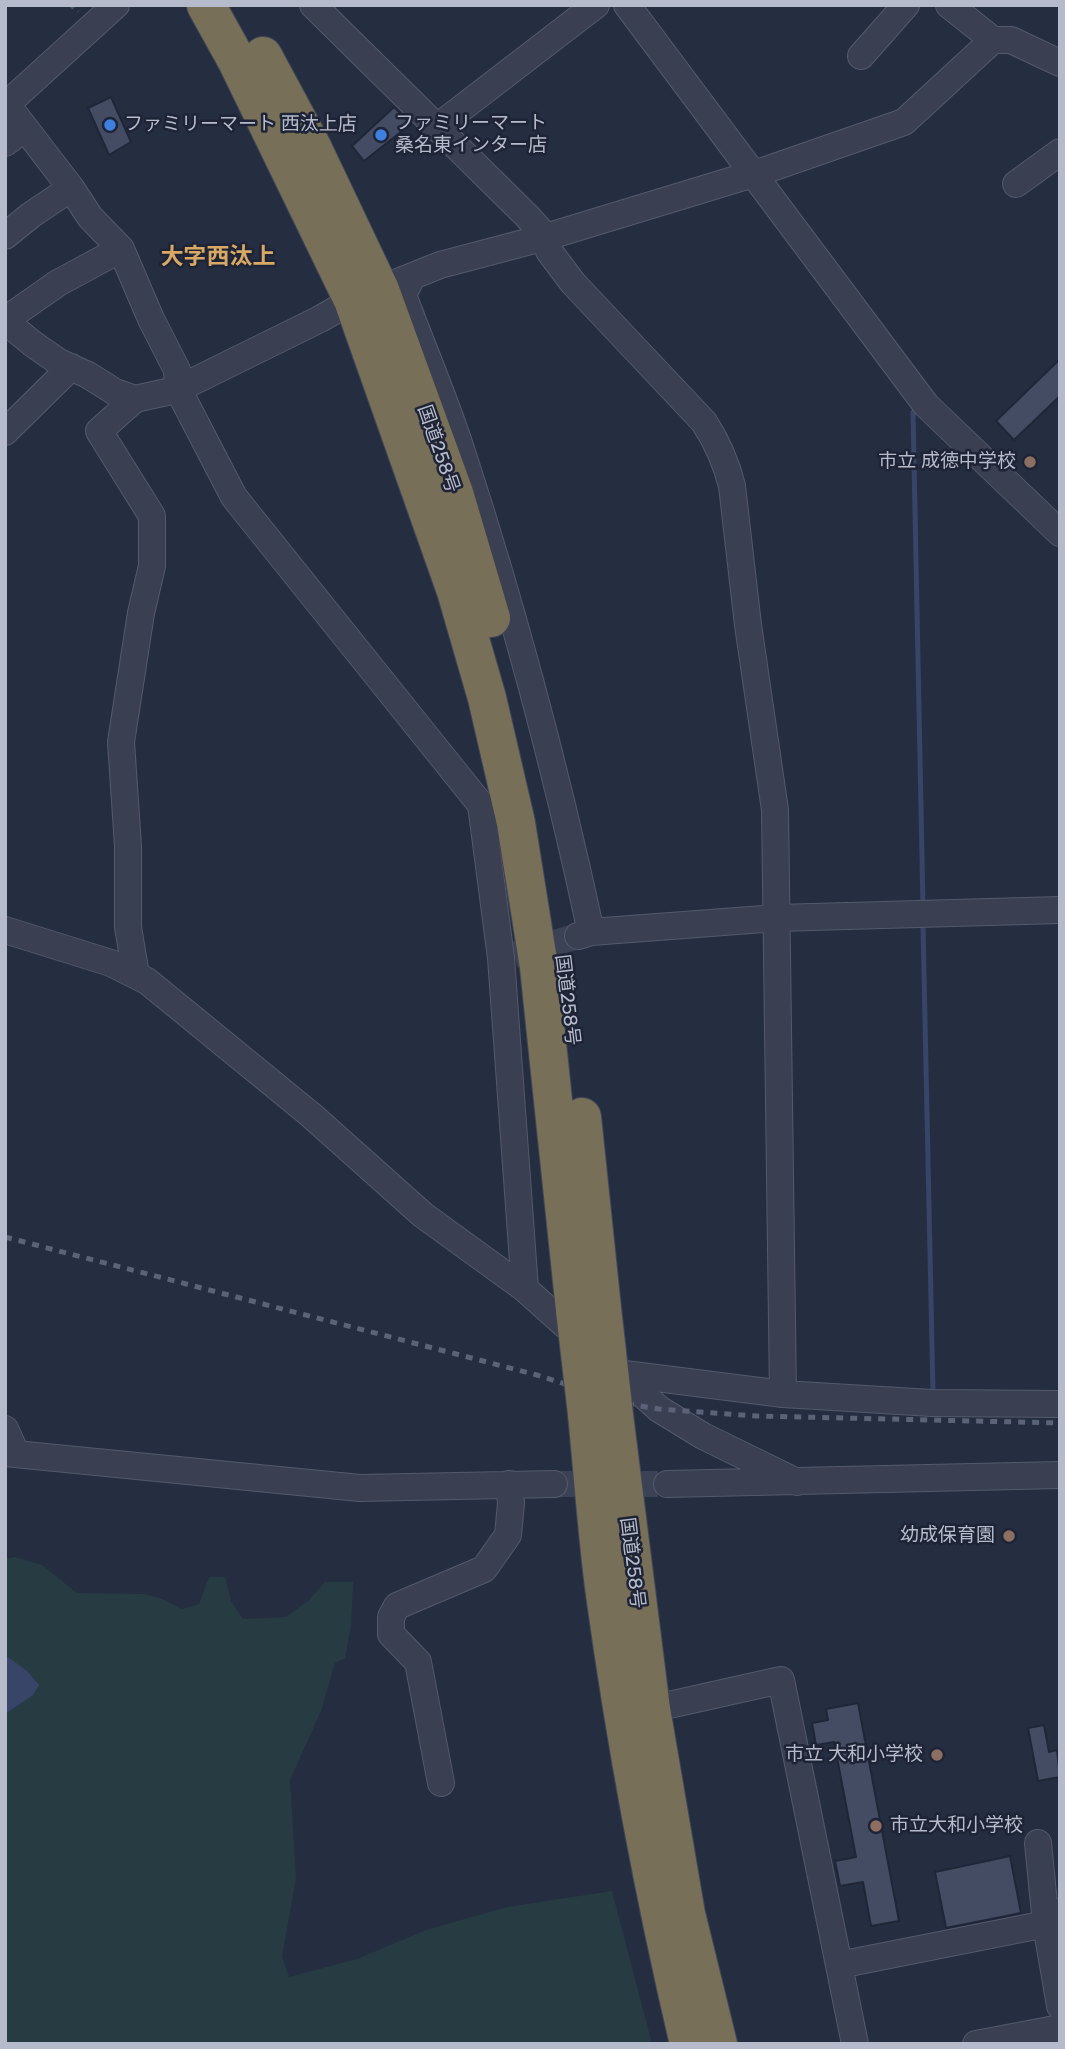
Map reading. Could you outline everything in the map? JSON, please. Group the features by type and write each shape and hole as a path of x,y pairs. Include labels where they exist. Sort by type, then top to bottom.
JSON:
{"highway":[{"name":"国道258号","path":"206,5 243,72 382,289"},
{"name":"国道258号","path":"234,5 312,147 382,289 454,493 511,685 540,822 587,1151 588,1309 600,1415 686,1914 718,2044"},
{"name":"国道258号","path":"600,1415 605,1592 634,1781 661,1926 689,2044"}],"street":[{"path":"116,5 6,103 15,135 71,188 89,217 121,248 151,319 174,362 178,389 234,497 481,805 508,956 525,1289"},
{"path":"313,5 546,237 549,251 573,283 704,422 727,464 733,486 748,625 775,810 783,1394"},
{"path":"436,128 596,5"},
{"path":"626,5 926,405 1060,533"},
{"path":"861,56 906,5"},
{"path":"949,5 993,40 1011,40 1060,63"},
{"path":"136,975 128,928 128,846 121,741 141,613 152,566 152,516 99,431 135,399 178,389 382,289 440,265 546,237 904,122 993,40"},
{"path":"1016,184 1060,152"},
{"path":"5,236 71,188"},
{"path":"121,248 58,283 8,326 71,367 88,374 115,392 135,399"},
{"path":"382,289 404,295 461,447 524,660 564,809 584,934 777,918 1060,910"},
{"path":"5,432 71,367"},
{"path":"5,930 111,963 147,981 311,1115 423,1215 525,1289 659,1409 704,1436 797,1482"},
{"path":"617,1373 783,1394 932,1403 1060,1404"},
{"path":"5,1429 11,1453 360,1488 554,1484"},
{"path":"667,1485 1060,1475"},
{"path":"441,1783 418,1662 391,1634 391,1617 397,1606 484,1569 508,1535 509,1484"},
{"path":"651,1709 781,1680 855,2044"},
{"path":"1038,1843 1053,1918 1060,2006"},
{"path":"839,1965 1053,1918"},
{"path":"976,2044 1060,2028"}],"shaded area":[{"path":"14,1557 42,1565 77,1593 145,1594 182,1609 199,1604 209,1577 225,1577 231,1601 243,1619 286,1617 309,1600 325,1582 353,1582 351,1627 345,1658 335,1663 321,1711 290,1780 296,1878 282,1957 289,1977 357,1959 426,1930 507,1907 612,1891 652,2044 5,2044 5,1559"}],"water":[{"path":"5,1655 27,1671 39,1685 33,1695 5,1714"}],"building":[{"name":"ファミリーマート 西汰上店","path":"111,97 131,142 109,155 88,108"},
{"name":"ファミリーマート 桑名東インター店","path":"394,107 411,124 364,161 352,146"},
{"path":"1060,359 1060,396 1014,440 996,421"},
{"path":"858,1703 899,1921 871,1926 863,1882 840,1886 835,1861 856,1857 834,1742 816,1745 812,1723 828,1720 826,1709"},
{"path":"1044,1725 1049,1752 1057,1750 1060,1777 1038,1781 1028,1728"},
{"path":"1010,1856 1021,1913 946,1928 935,1872"}],"waterway":[{"path":"913,412 923,906"},
{"path":"923,927 933,1393"}],"tunnel":[{"path":"514,955 578,936"},
{"path":"554,1484 667,1484"}],"railway":[{"path":"5,1237 537,1375 628,1404 659,1409 757,1416 1060,1423"}],"place":[{"name":"ファミリーマート 西汰上店","path":"110,125"},
{"name":"ファミリーマート 桑名東インター店","path":"381,135"},
{"name":"市立 成徳中学校","path":"1030,462"},
{"name":"幼成保育園","path":"1009,1536"},
{"name":"市立 大和小学校","path":"937,1755"},
{"name":"市立大和小学校","path":"876,1826"}],"district":[{"name":"大字西汰上","path":"218,257"}]}
